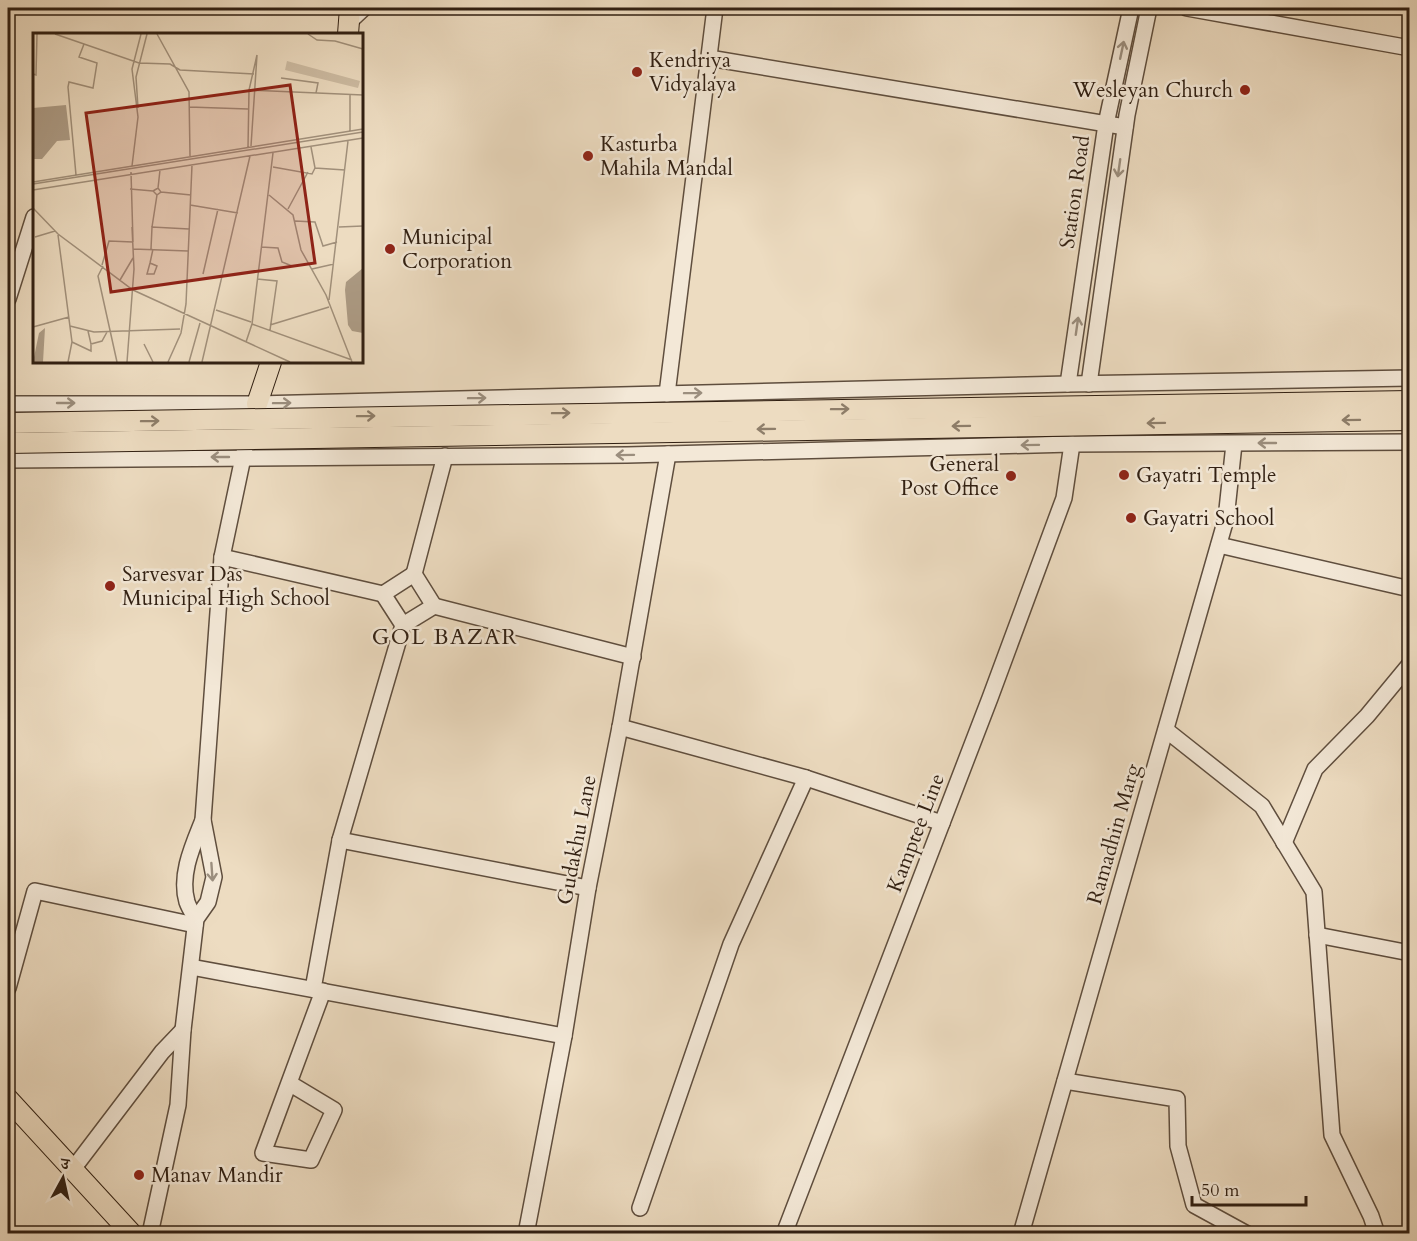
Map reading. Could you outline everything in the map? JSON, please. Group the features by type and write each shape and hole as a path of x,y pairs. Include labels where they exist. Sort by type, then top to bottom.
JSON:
{"main road":[{"path":"257,404 271,363"},
{"path":"8,423 1410,401"},
{"path":"8,443 1410,420"},
{"path":"8,1099 132,1233"}],"street":[{"path":"349,21 364,8"},
{"path":"667,393 715,8"},
{"name":"Station Road","path":"1068,384 1106,124 1131,8"},
{"name":"Station Road","path":"1089,384 1125,127 1149,8"},
{"path":"1187,8 1410,48"},
{"path":"709,58 1125,127"},
{"path":"8,299 33,220"},
{"path":"8,404 257,404 1410,378"},
{"path":"150,1233 178,1105 183,1030 196,922 208,902 214,877 202,820 222,557 243,457 257,404"},
{"path":"8,460 668,454 1072,444 1410,442"},
{"name":"Kamptee Line","path":"784,1233 1065,498 1072,444"},
{"name":"Ramadhin Marg","path":"1021,1233 1226,519 1234,444"},
{"name":"Gudakhu Lane","path":"526,1233 564,1036 588,888 633,657 668,454"},
{"path":"383,594 414,574 445,456"},
{"path":"1219,544 1410,589"},
{"path":"222,557 383,594 403,625"},
{"path":"414,574 434,606 633,657"},
{"path":"289,1083 334,1110 311,1160 263,1153 289,1083 318,990 340,840 403,625 434,606"},
{"path":"1284,843 1315,769 1367,716 1410,664"},
{"path":"620,727 806,778 942,824"},
{"path":"1166,730 1262,806 1314,892 1332,1135 1377,1233"},
{"path":"640,1208 731,944 806,778"},
{"path":"196,922 187,902 185,877 192,846 202,820"},
{"path":"340,840 588,888"},
{"path":"8,987 35,891 196,922"},
{"path":"1317,935 1410,953"},
{"path":"191,967 564,1036"},
{"path":"73,1168 162,1052 183,1030"},
{"path":"1065,1081 1177,1099 1178,1146 1194,1205 1246,1233"}],"place":[{"name":"Kendriya Vidyalaya","path":"637,72"},
{"name":"Wesleyan Church","path":"1245,90"},
{"name":"Kasturba Mahila Mandal","path":"588,156"},
{"name":"Municipal Corporation","path":"390,249"},
{"name":"Gayatri Temple","path":"1124,475"},
{"name":"General Post Office","path":"1011,476"},
{"name":"Gayatri School","path":"1131,518"},
{"name":"Sarvesvar Das Municipal High School","path":"110,586"},
{"name":"Manav Mandir","path":"139,1175"}],"district":[{"name":"GOL BAZAR","path":"445,637"}]}
